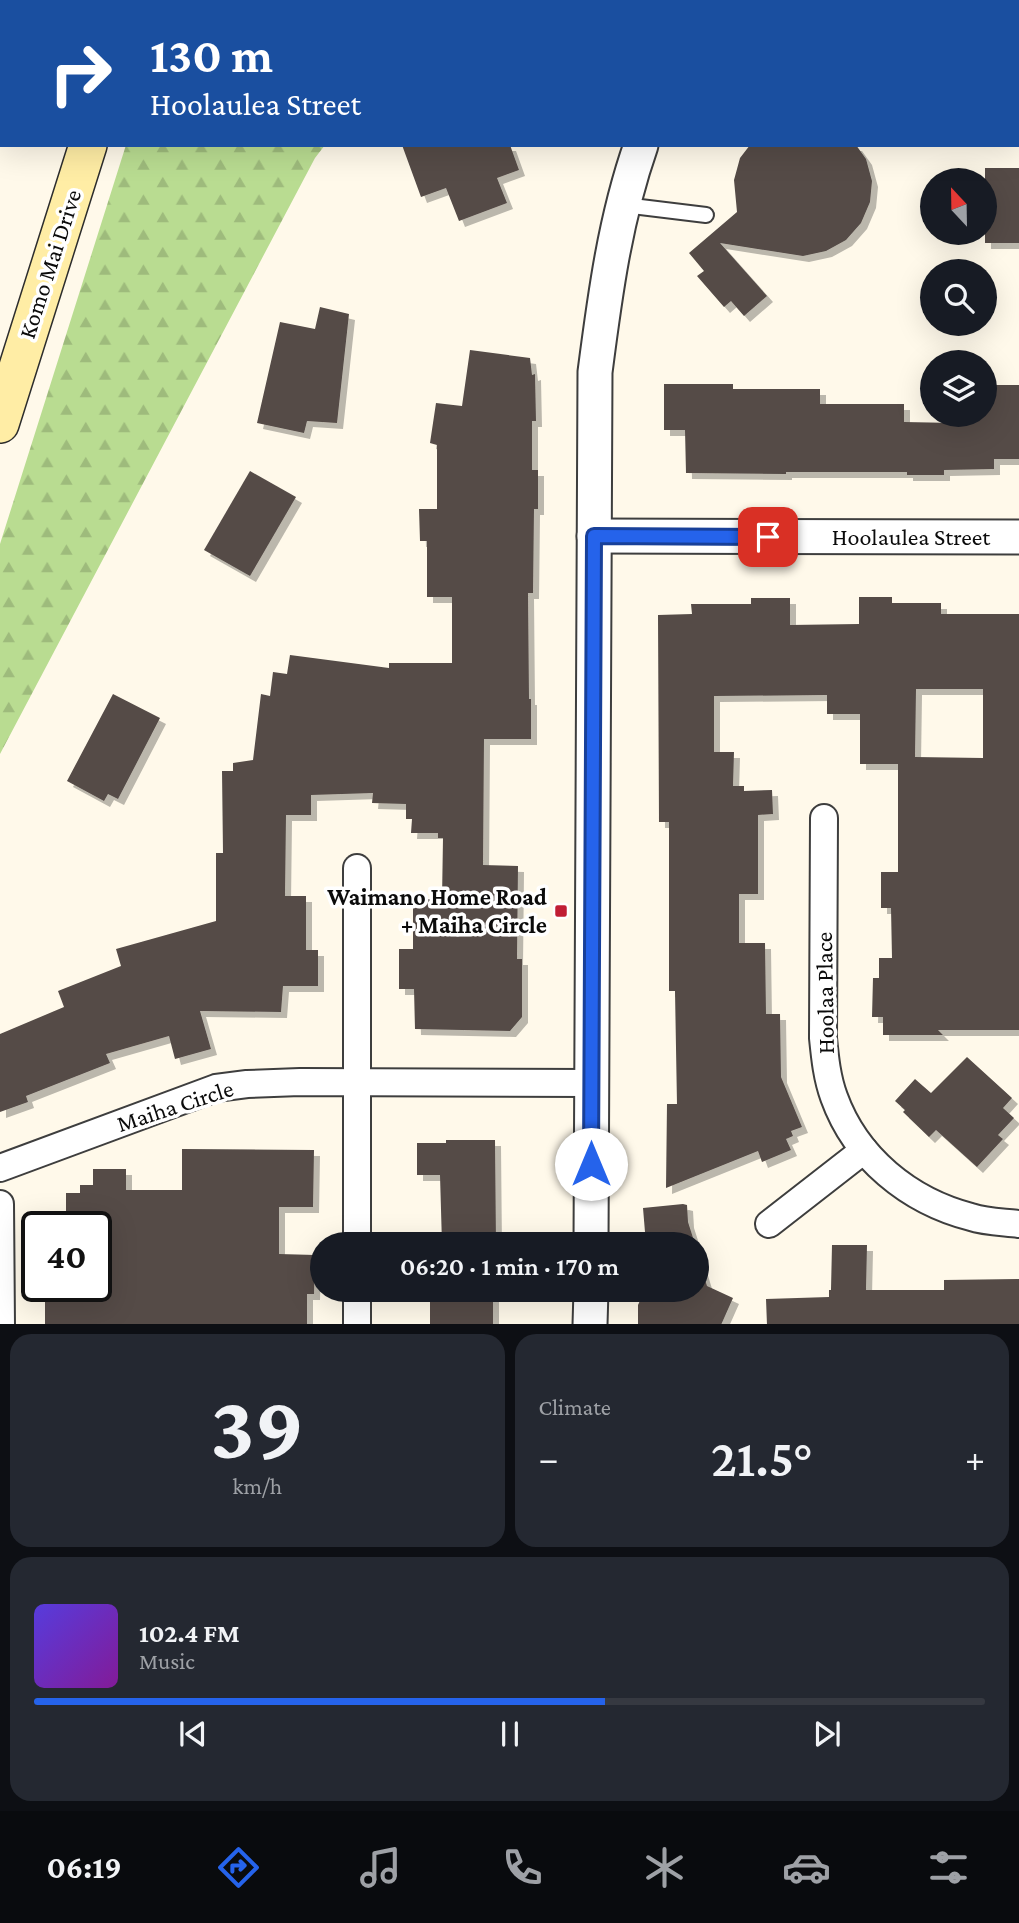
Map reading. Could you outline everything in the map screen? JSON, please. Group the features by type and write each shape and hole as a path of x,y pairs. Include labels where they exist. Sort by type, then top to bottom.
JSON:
{"main road":[{"name":"Komo Mai Drive","path":"0,424 87,147"}],"street":[{"path":"591,1232 595,372 604,298 622,204 640,147"},
{"name":"Hoolaulea Street","path":"594,536 1019,537"},
{"name":"Hoolaa Place","path":"824,818 823,1038 826,1067 834,1097 863,1150 909,1191 939,1207 973,1218 1019,1224"},
{"path":"357,868 357,1232"},
{"name":"Maiha Circle","path":"0,1168 216,1088 247,1084 357,1082 592,1083"},
{"path":"769,1224 863,1150"},
{"path":"0,1204 1,1324"},
{"path":"357,1302 357,1324"},
{"path":"590,1324 591,1302"}],"lane":[{"path":"622,204 706,215"}],"green space":[{"path":"125,147 323,147 315,158 0,754 0,544"}],"building":[{"path":"403,147 511,147 519,170 497,178 507,203 459,221 446,188 421,197"},
{"path":"748,147 857,147 866,159 872,181 870,202 861,223 846,240 826,251 803,256 720,243 767,296 744,316 731,301 724,307 697,276 704,271 689,253 737,212 734,180 740,158"},
{"path":"998,168 1019,168 1019,243 998,243"},
{"path":"320,307 349,314 337,423 307,421 304,433 257,423 280,322 315,329"},
{"path":"470,350 530,358 532,375 535,374 536,421 532,421 532,470 538,470 538,509 534,509 533,593 528,593 531,739 484,739 483,865 518,866 517,959 522,959 522,1017 510,1031 415,1029 414,989 399,989 399,949 413,949 413,899 442,899 443,838 438,838 438,833 411,833 412,819 406,819 406,804 372,803 373,793 311,795 311,815 286,815 285,896 306,896 306,950 318,950 318,986 283,986 281,1012 200,1011 211,1049 175,1059 169,1036 106,1054 110,1063 26,1096 28,1102 0,1112 0,1034 64,1007 58,991 121,966 116,949 216,921 216,853 223,853 222,771 233,771 233,763 253,760 261,694 270,696 273,672 287,674 290,655 389,668 389,663 452,663 452,597 427,597 427,541 420,541 419,509 437,509 437,445 430,443 436,403 462,406"},
{"path":"664,384 733,384 733,389 820,389 820,404 904,404 904,422 920,422 920,427 997,427 997,385 1019,385 1019,459 994,459 994,469 944,470 944,475 907,475 907,472 686,473 685,430 664,430"},
{"path":"250,471 296,497 250,576 204,550"},
{"path":"859,597 892,597 892,603 941,603 941,614 1019,614 1019,1030 938,1030 943,1035 883,1035 883,1017 872,1017 873,978 879,978 879,958 892,958 891,908 881,908 881,872 898,872 898,764 860,764 860,714 827,714 827,695 714,696 714,752 734,752 733,786 744,786 744,791 772,790 773,814 758,815 758,894 739,894 739,943 765,943 766,1014 780,1014 781,1077 802,1127 791,1131 793,1136 786,1139 791,1150 762,1162 758,1151 666,1188 667,1104 677,1104 675,991 669,991 669,822 659,822 658,615 692,614 691,604 751,604 751,598 790,598 790,625 859,624","holes":["916,689 983,689 983,758 915,757"]},
{"path":"113,694 160,718 118,799 108,794 104,801 67,781"},
{"path":"967,1057 1012,1098 1003,1108 1014,1118 998,1135 1003,1139 977,1167 936,1130 929,1137 895,1101 915,1079 931,1093"},
{"path":"446,1140 495,1140 496,1232 442,1232 440,1175 417,1175 417,1143 446,1143"},
{"path":"182,1149 314,1150 313,1207 279,1207 279,1254 310,1255 307,1324 45,1324 45,1302 112,1302 112,1211 66,1211 66,1193 80,1193 80,1185 93,1185 93,1169 126,1169 126,1190 182,1190"},
{"path":"687,1205 691,1232 645,1232 643,1208"},
{"path":"832,1245 867,1245 866,1290 944,1290 944,1280 1019,1279 1019,1324 767,1324 766,1299 829,1297"},
{"path":"709,1287 733,1298 721,1324 638,1324 639,1302 709,1302"},
{"path":"430,1302 493,1302 493,1324 430,1324"}],"place":[{"name":"Waimano Home Road + Maiha Circle","path":"561,911"}],"route":[{"path":"591,1164 594,536 768,537"}]}
